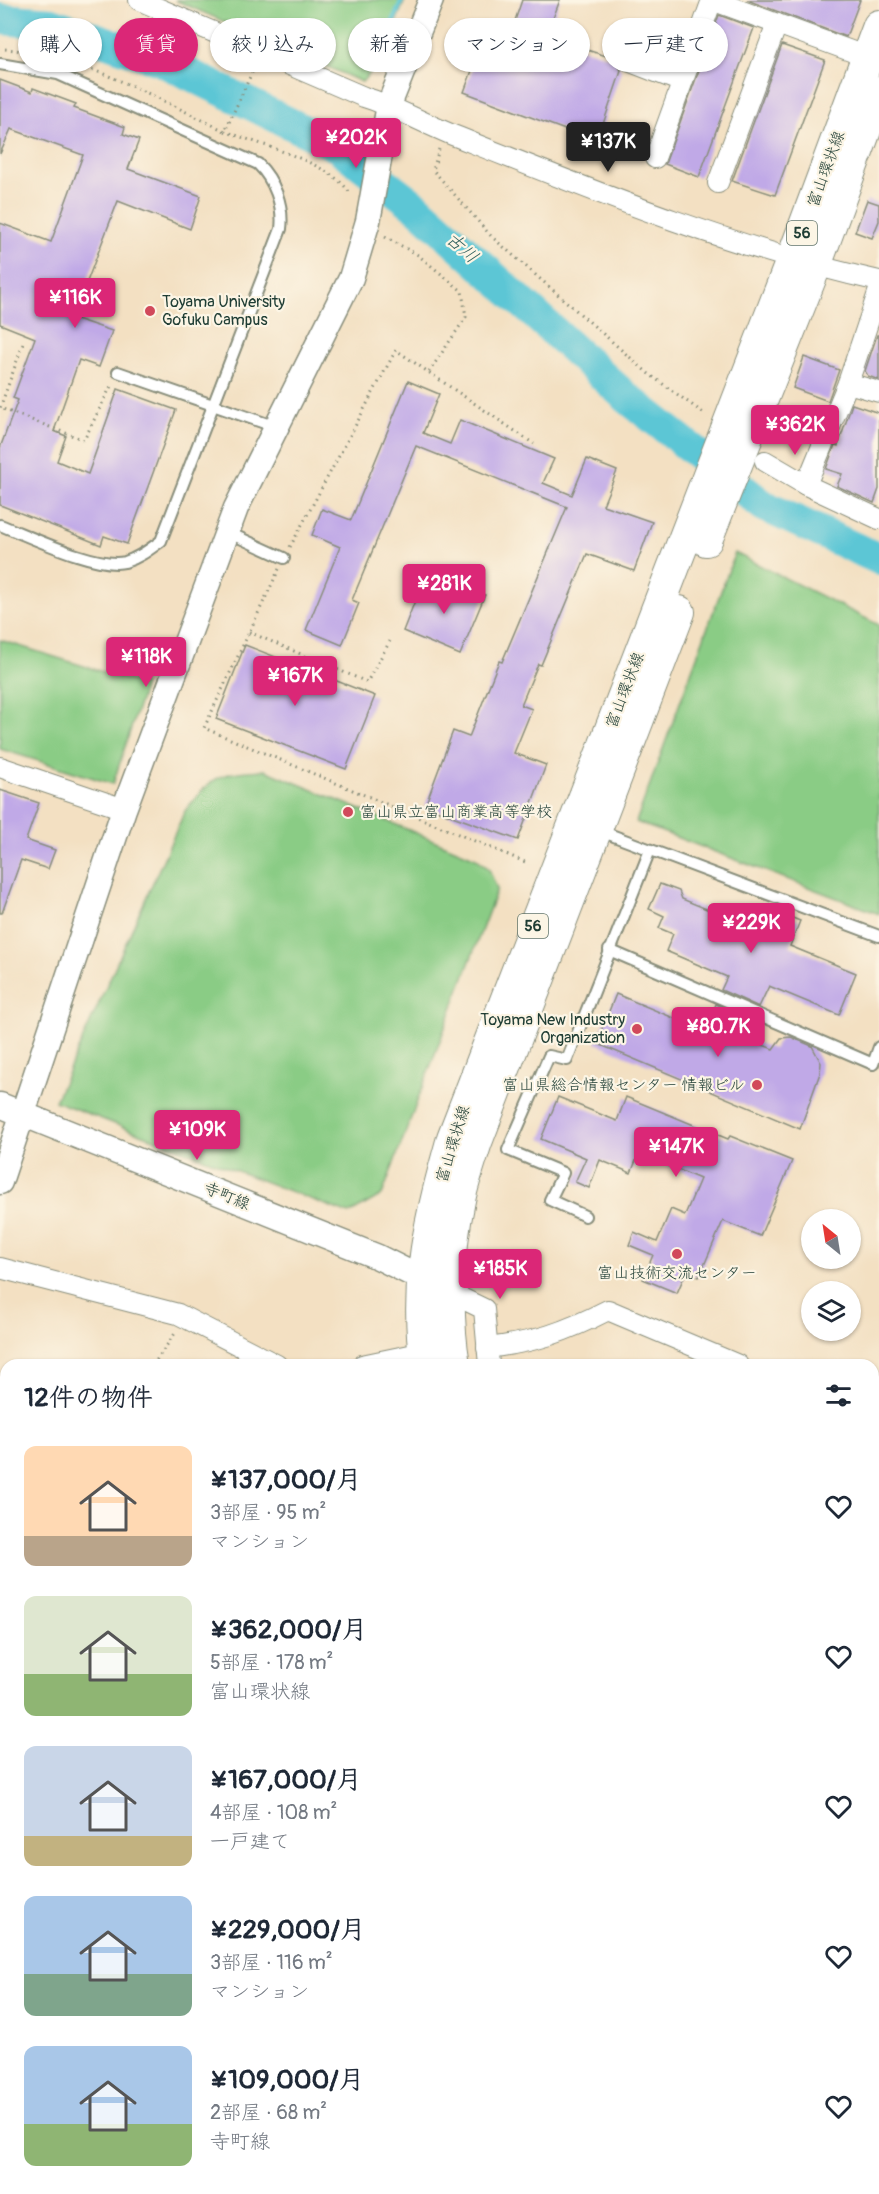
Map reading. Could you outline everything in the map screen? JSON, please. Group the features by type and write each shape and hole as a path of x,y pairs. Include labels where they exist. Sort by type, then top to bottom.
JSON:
{"main road":[{"name":"富山環状線","path":"804,262 867,57 879,26"},
{"name":"富山環状線","path":"426,1359 421,1280 428,1229 453,1138 735,443 804,262 879,92"},
{"name":"富山環状線","path":"453,1359 450,1338 452,1252 459,1199 476,1142 595,829 707,508"}],"street":[{"path":"139,0 364,97 387,115 445,132 659,213 804,262 879,280"},
{"path":"0,1182 11,1109 226,532 374,227 387,115 431,0"},
{"path":"655,158 712,0 867,57"},
{"path":"718,183 777,24"},
{"path":"656,72 682,82"},
{"path":"806,484 848,383 879,290"},
{"path":"848,383 879,392"},
{"path":"735,443 806,484 879,519"},
{"path":"0,767 124,808"},
{"name":"寺町線","path":"11,1109 378,1257 451,1293"},
{"path":"0,1268 186,1318 265,1359"},
{"path":"451,1293 484,1309 488,1357 575,1327 608,1310 724,1359"},
{"path":"391,1359 410,1355 409,1359"}],"lane":[{"path":"0,64 58,74 258,164 270,176 281,210 281,229 161,541 146,553 124,562 100,563 0,525"},
{"path":"118,372 276,427"},
{"path":"226,532 284,558"},
{"path":"595,829 879,936"},
{"path":"585,1216 550,1200 562,1173 508,1150 549,1056 567,1060 650,850"},
{"path":"609,950 873,1064 879,1047"}],"path":[{"path":"228,123 252,72"},
{"path":"225,131 325,172 347,188 354,201"},
{"path":"441,142 433,170 490,236 650,374 735,443"},
{"path":"374,227 418,255 462,291 466,317 429,372"},
{"path":"23,344 0,408 84,440 118,372"},
{"path":"525,862 204,728 284,558 396,350 534,444"},
{"path":"249,632 367,682 390,641"},
{"path":"157,1359 186,1318"}],"green space":[{"path":"175,0 405,0 398,18 348,18 348,72 371,72 362,82 336,71 336,18 216,18"},
{"path":"735,553 879,625 879,914 636,822"},
{"path":"0,640 145,685 113,784 0,749"},
{"path":"265,770 476,858 489,869 497,889 382,1195 349,1214 55,1101 185,811 203,790 219,778 237,772"}],"building":[{"path":"522,0 560,0 553,18 516,18"},
{"path":"747,0 860,0 846,37"},
{"path":"728,18 754,28 699,177 665,164 698,72 728,72"},
{"path":"782,45 825,60 775,195 732,181"},
{"path":"590,51 602,55 602,72 621,72 597,142 464,92 472,72 590,72"},
{"path":"0,80 32,92 33,88 76,104 74,108 125,127 123,134 139,140 128,169 201,196 190,229 118,201 73,318 112,331 99,367 79,360 54,431 66,436 57,461 88,474 118,389 176,410 127,544 104,536 101,545 0,505 0,448 18,400 13,398 35,338 0,324 0,223 51,242 83,155 11,129 0,154"},
{"path":"867,200 879,204 879,221 872,238 855,232"},
{"path":"877,335 879,335 879,380 868,376 865,371"},
{"path":"804,357 839,370 828,401 793,388"},
{"path":"408,381 439,394 423,433 450,444 460,420 554,459 543,483 572,495 587,459 617,471 603,505 652,522 634,571 587,554 541,665 538,664 521,705 532,709 514,753 546,765 518,840 425,806 453,731 469,737 499,661 502,662 567,507 416,446 352,600 359,603 342,645 306,630 340,547 312,535 322,509 351,520"},
{"path":"852,404 879,413 879,489 874,503 837,486 842,474 826,469 835,445 838,446"},
{"path":"440,577 485,595 460,655 403,631 422,583 435,588"},
{"path":"245,645 375,696 346,769 216,719"},
{"path":"0,790 39,803 26,840 55,850 48,869 21,860 2,913 0,913"},
{"path":"660,884 679,891 682,899 758,930 768,908 800,921 790,946 856,973 839,1015 769,986 759,1007 721,990 727,977 666,951 673,934 659,928 664,916 649,909"},
{"path":"616,994 705,1031 716,1004 753,1020 745,1038 773,1049 781,1038 791,1037 812,1046 821,1063 820,1073 800,1129 596,1043"},
{"path":"558,1097 617,1121 626,1097 728,1139 730,1136 792,1161 760,1236 723,1221 699,1277 686,1272 677,1293 643,1279 653,1255 629,1245 634,1232 657,1242 671,1209 685,1215 700,1179 639,1153 631,1173 600,1160 589,1188 575,1182 586,1158 541,1139"}],"waterway":[{"path":"395,18 402,0"},
{"name":"古川","path":"0,19 52,23 162,61 338,147 418,208 626,397 764,506 879,559"},
{"path":"338,147 345,130"}],"place":[{"name":"Toyama University Gofuku Campus","path":"150,311"},
{"name":"富山県立富山商業高等学校","path":"348,812"},
{"name":"Toyama New Industry Organization","path":"637,1029"},
{"name":"富山県総合情報センター 情報ビル","path":"757,1085"},
{"name":"富山技術交流センター","path":"677,1254"}]}
